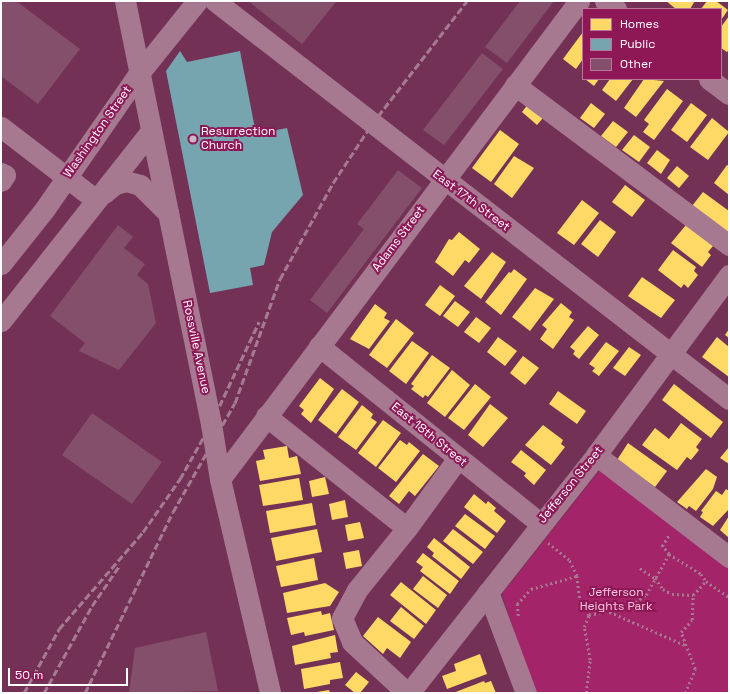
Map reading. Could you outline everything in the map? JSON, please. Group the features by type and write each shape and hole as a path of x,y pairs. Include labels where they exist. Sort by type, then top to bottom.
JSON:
{"street":[{"name":"Rossville Avenue","path":"125,1 211,424 220,479 270,693"},
{"name":"Washington Street","path":"1,264 44,210 140,72 197,1"},
{"name":"East 17th Street","path":"214,1 729,399"},
{"name":"Adams Street","path":"220,479 443,179 579,1"},
{"path":"605,1 615,8"},
{"path":"710,80 729,94"},
{"path":"515,85 729,245"},
{"path":"1,127 96,200"},
{"path":"1,321 151,130"},
{"path":"1,173 5,176 1,181"},
{"path":"96,200 115,184 126,181 140,185 168,214"},
{"name":"Jefferson Street","path":"408,693 596,455 729,275"},
{"name":"East 18th Street","path":"319,346 458,458 537,528"},
{"path":"266,416 407,528"},
{"path":"596,455 729,557"},
{"path":"408,693 352,642 342,618 357,590 407,528 458,458"},
{"path":"488,592 526,693"}],"path":[{"path":"680,520 662,546 669,554 700,574 706,581 729,597"},
{"path":"537,528 569,560 577,576 580,601 589,615"},
{"path":"586,693 590,660 584,627 589,615 604,610 631,605 646,596 669,554"},
{"path":"640,568 655,578 663,589 672,594 693,594"},
{"path":"518,619 517,604 531,589 577,576"},
{"path":"685,693 694,669 681,632 692,620 693,594 706,581"},
{"path":"604,610 685,645"}],"green space":[{"name":"Jefferson Heights Park","path":"600,470 729,569 729,693 535,693 502,594"}],"building: Homes":[{"path":"666,1 695,1 691,8 675,8"},
{"path":"707,1 716,1 728,10 722,19 722,8 702,8"},
{"path":"729,16 729,50 727,52 722,49 722,26"},
{"path":"582,33 582,60 576,69 563,59"},
{"path":"586,80 598,80 594,86"},
{"path":"609,80 632,80 616,101 602,90"},
{"path":"643,80 664,81 636,117 624,108"},
{"path":"667,89 683,101 654,140 643,132 649,124 644,120"},
{"path":"532,99 548,112 537,125 522,112"},
{"path":"591,103 605,114 594,128 580,118"},
{"path":"691,103 707,115 687,142 671,130"},
{"path":"712,118 729,132 708,160 690,147"},
{"path":"613,121 628,132 616,147 601,136"},
{"path":"500,130 519,144 491,182 472,168"},
{"path":"634,135 650,147 639,162 622,150"},
{"path":"657,150 670,160 661,174 647,163"},
{"path":"514,156 534,168 512,198 494,184"},
{"path":"727,165 729,166 729,195 714,183"},
{"path":"677,166 689,176 679,188 667,178"},
{"path":"625,185 645,200 632,217 612,202"},
{"path":"703,192 729,211 729,234 692,206"},
{"path":"582,200 599,213 574,245 557,233"},
{"path":"600,220 616,232 598,257 581,244"},
{"path":"686,225 713,246 708,252 711,255 702,267 671,243"},
{"path":"459,232 480,249 469,263 465,260 453,276 435,262 449,239 452,240"},
{"path":"673,250 696,267 694,271 698,275 688,288 684,284 681,288 658,270"},
{"path":"492,252 506,262 481,299 464,286"},
{"path":"514,269 527,279 501,315 485,302 509,272 511,273"},
{"path":"642,277 675,300 661,318 628,296"},
{"path":"440,285 455,296 440,316 425,305"},
{"path":"535,288 554,299 530,331 512,317"},
{"path":"455,301 470,312 458,327 443,316"},
{"path":"561,303 572,312 569,317 574,320 553,349 540,339 547,329 542,325"},
{"path":"375,304 387,313 384,318 390,321 369,349 350,339"},
{"path":"476,317 491,328 479,343 464,332"},
{"path":"396,319 414,333 387,368 369,355"},
{"path":"588,326 599,335 579,359 573,354 575,351 570,347"},
{"path":"729,329 729,338 725,335"},
{"path":"498,337 517,351 505,366 487,352"},
{"path":"717,337 729,347 729,377 702,357"},
{"path":"412,341 429,353 406,384 389,371"},
{"path":"606,342 619,351 599,376 592,371 595,368 589,364"},
{"path":"629,347 641,355 625,376 613,368"},
{"path":"432,355 450,368 428,397 425,395 423,398 411,389 414,386 411,384"},
{"path":"523,356 539,368 525,385 510,373"},
{"path":"452,370 470,385 445,417 427,403"},
{"path":"320,378 334,389 311,423 301,414 304,410 299,406"},
{"path":"475,384 491,397 464,430 448,418"},
{"path":"674,384 723,422 711,438 662,400"},
{"path":"342,389 359,402 336,434 318,420"},
{"path":"558,391 586,411 577,424 549,404"},
{"path":"490,404 508,418 483,447 468,435"},
{"path":"362,405 373,414 371,418 377,422 356,450 338,437"},
{"path":"383,420 401,433 376,467 358,453"},
{"path":"681,423 702,439 696,447 699,450 691,460 687,457 677,470 642,445 655,428 669,439"},
{"path":"543,425 563,440 561,444 565,447 551,465 525,445"},
{"path":"400,440 407,445 409,442 420,451 396,482 378,468"},
{"path":"628,443 667,471 655,487 617,460"},
{"path":"287,446 289,458 297,456 301,474 260,481 256,461 265,459 263,450"},
{"path":"729,447 729,464 720,458"},
{"path":"521,450 546,470 534,485 524,476 526,473 511,462"},
{"path":"423,454 439,466 415,496 409,491 399,504 389,496"},
{"path":"706,469 717,477 713,489 696,511 689,506 687,509 677,502"},
{"path":"325,477 329,494 312,497 309,481"},
{"path":"299,478 303,500 263,506 259,485"},
{"path":"726,489 729,491 729,509 713,526 700,517 703,512 701,511 716,491 722,495"},
{"path":"474,494 486,504 488,501 496,508 494,511 506,521 497,533 464,507"},
{"path":"345,500 348,517 332,520 329,504"},
{"path":"312,503 316,525 270,533 266,511"},
{"path":"465,514 495,536 485,549 455,526"},
{"path":"729,516 729,538 720,530"},
{"path":"360,522 364,538 348,541 345,525"},
{"path":"317,529 322,552 276,561 271,538"},
{"path":"453,529 483,552 473,564 443,541"},
{"path":"434,538 470,567 461,579 432,556 434,553 427,547"},
{"path":"359,550 362,566 346,569 343,553"},
{"path":"423,553 459,581 450,594 420,571 423,567 416,562"},
{"path":"314,558 318,580 281,587 276,566"},
{"path":"423,576 447,595 438,608 413,589"},
{"path":"401,582 436,610 426,624 390,595"},
{"path":"325,583 339,592 330,606 287,613 283,593"},
{"path":"401,607 424,626 414,639 390,621"},
{"path":"321,611 322,615 330,613 334,630 305,636 304,632 291,635 287,618"},
{"path":"378,617 411,642 400,658 387,648 383,654 363,636"},
{"path":"335,635 338,652 330,653 331,658 295,665 292,646"},
{"path":"480,654 487,674 447,689 442,676 456,671 454,664"},
{"path":"340,662 343,678 330,680 330,684 304,689 301,669"},
{"path":"356,672 369,682 360,693 355,693 345,685"},
{"path":"484,681 485,683 491,681 496,693 453,693"},
{"path":"329,690 330,693 317,693 317,692"}],"building: Public":[{"path":"180,51 187,62 240,51 256,134 287,128 303,195 272,232 264,265 250,268 253,285 210,293 166,71"}],"building: Other":[{"path":"1,1 16,1 80,49 38,104 1,76"},
{"path":"248,1 335,1 336,2 302,44"},
{"path":"520,1 554,1 507,63 485,47"},
{"path":"482,53 503,69 444,145 423,130"},
{"path":"398,170 422,188 327,313 310,300 364,229 357,224"},
{"path":"118,225 133,237 124,248 145,264 137,275 148,284 156,323 119,370 79,351 85,343 50,316"},
{"path":"92,413 162,462 132,504 62,455"},
{"path":"206,632 218,691 129,693 135,648"}],"railway":[{"path":"85,693 173,512 235,403 280,279 333,183 372,124 467,1"},
{"path":"24,693 59,629 143,532 180,479 211,424 259,322"},
{"path":"44,693 92,606 120,565"}],"place":[{"name":"Resurrection Church","path":"193,139"}]}
